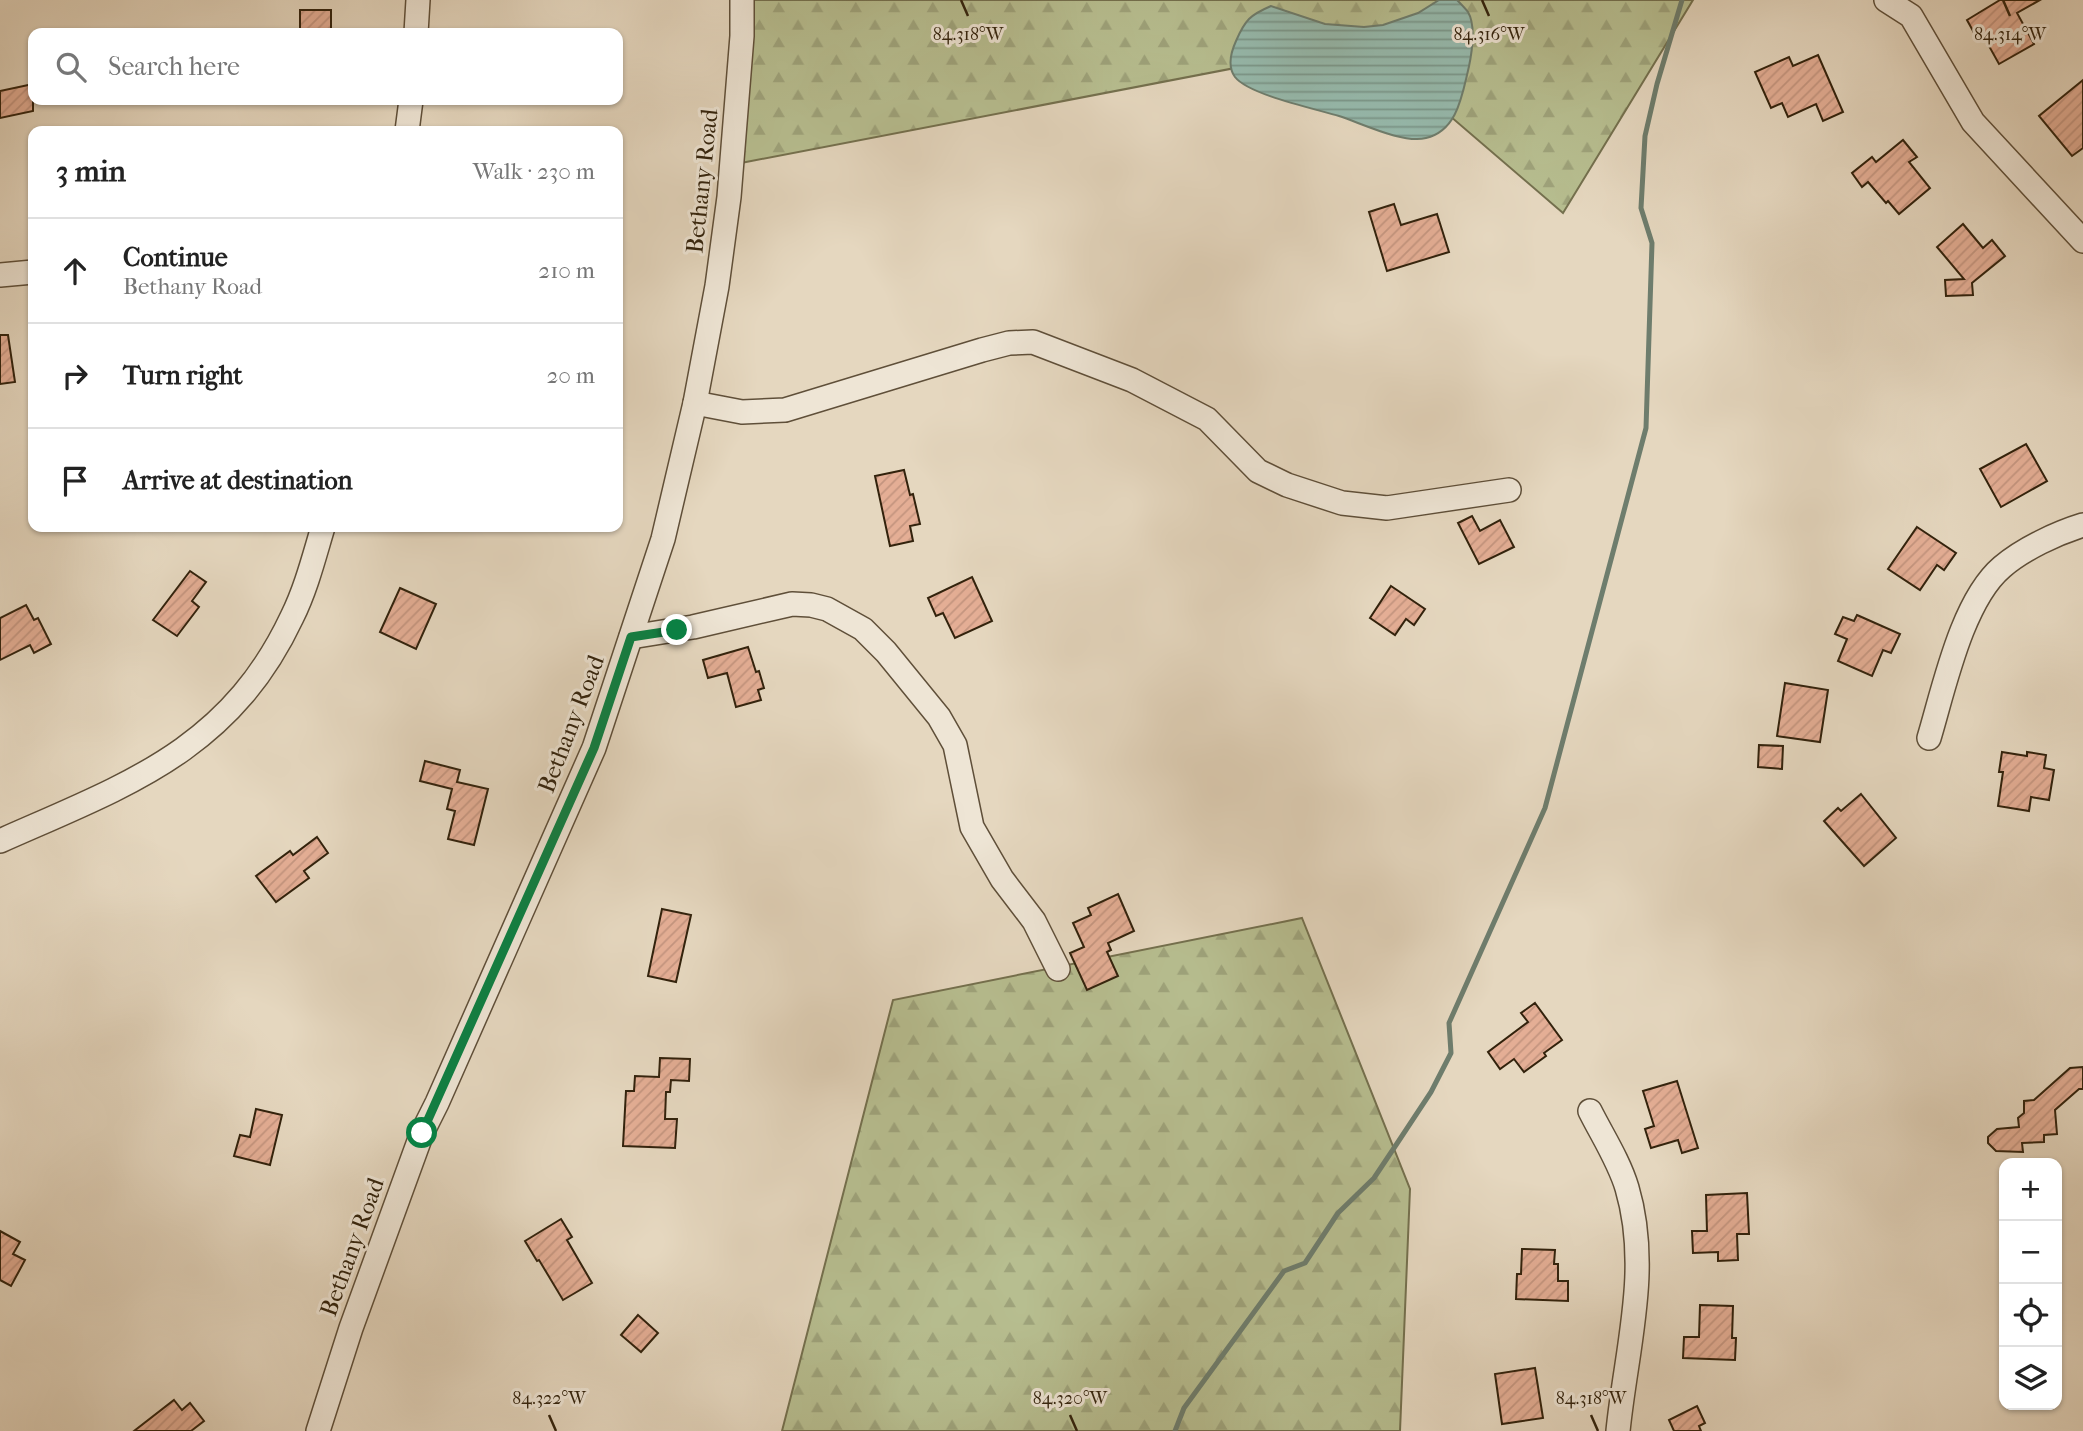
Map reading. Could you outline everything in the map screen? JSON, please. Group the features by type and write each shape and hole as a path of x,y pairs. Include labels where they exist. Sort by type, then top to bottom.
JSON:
{"street":[{"path":"416,28 418,0"},
{"name":"Bethany Road","path":"318,1431 351,1328 416,1148 594,748 663,539 695,403 717,286 729,197 742,36 742,0"},
{"path":"1886,0 1911,16 1973,122 2083,241"},
{"path":"408,126 410,105"},
{"path":"0,275 28,272"},
{"path":"695,403 742,412 785,410 982,350 1009,343 1033,342 1112,372 1166,397 1207,419 1258,471 1287,485 1342,503 1387,508 1509,490"},
{"path":"1929,738 1954,652 1978,598 2002,567 2057,533 2083,525"},
{"path":"0,841 128,784 180,754 216,723 245,692 273,653 293,617 321,532"},
{"path":"631,637 693,627 792,604 827,609 863,629 886,652 939,717 955,745 972,827 1002,879 1034,921 1058,969"},
{"path":"1590,1111 1626,1187 1636,1246 1636,1310 1622,1389 1618,1431"}],"green space":[{"path":"748,0 1693,0 1563,213 1365,43 741,163"},
{"path":"1302,918 1410,1189 1400,1431 782,1431 893,1000"}],"water":[{"path":"1439,0 1457,0 1468,12 1471,18 1472,43 1465,85 1455,114 1444,129 1426,138 1394,136 1254,90 1235,77 1230,64 1234,45 1242,28 1253,15 1271,6 1325,24 1364,27 1383,25 1418,13"}],"building":[{"path":"2000,0 2040,0 2017,13 2034,44 1999,64 1984,37 1978,40 1967,20"},
{"path":"300,10 331,10 331,28 300,28"},
{"path":"1818,55 1843,112 1823,121 1816,104 1788,117 1782,103 1771,108 1755,72 1789,57 1793,66"},
{"path":"2083,80 2083,148 2072,156 2039,116"},
{"path":"28,85 28,105 33,105 33,111 0,118 0,91"},
{"path":"1903,140 1917,157 1909,162 1930,188 1899,214 1868,182 1862,187 1852,173 1872,157 1876,162"},
{"path":"1394,204 1401,225 1437,214 1449,252 1387,271 1369,212"},
{"path":"1963,224 1983,248 1992,240 2005,256 1972,283 1973,295 1946,296 1945,280 1964,279 1937,247"},
{"path":"0,335 8,335 15,382 0,384"},
{"path":"2026,444 2047,481 2001,507 1980,469"},
{"path":"904,470 920,524 910,526 913,541 890,546 875,476"},
{"path":"1472,516 1480,531 1500,520 1514,547 1479,564 1458,523"},
{"path":"1917,527 1956,553 1944,570 1937,565 1920,590 1888,569"},
{"path":"190,571 206,582 192,601 199,607 177,636 153,620"},
{"path":"972,577 992,621 955,638 943,613 936,616 928,598"},
{"path":"1391,586 1425,609 1414,625 1406,619 1395,635 1370,618"},
{"path":"400,588 436,604 416,649 380,632"},
{"path":"26,605 34,620 38,618 51,644 34,653 30,645 0,660 0,618"},
{"path":"1857,615 1900,634 1891,653 1883,650 1872,676 1838,661 1847,639 1835,634 1843,617 1854,621"},
{"path":"748,647 764,688 758,690 761,700 736,707 727,673 708,678 703,660"},
{"path":"1785,683 1828,690 1820,742 1777,736"},
{"path":"1759,745 1783,746 1782,769 1758,767"},
{"path":"2002,752 2027,756 2027,752 2046,755 2044,768 2054,770 2049,800 2031,797 2029,811 1998,806 2003,772 1999,772"},
{"path":"425,761 460,770 457,782 488,789 474,845 448,839 455,811 447,809 452,789 420,781"},
{"path":"1861,794 1896,838 1864,866 1824,821 1838,808 1841,811"},
{"path":"317,837 328,853 304,871 309,878 276,902 256,876 290,851 293,855"},
{"path":"1118,894 1134,931 1108,943 1111,950 1107,952 1118,976 1087,990 1070,953 1084,947 1073,923 1091,915 1088,908"},
{"path":"662,909 691,915 676,982 648,976"},
{"path":"1535,1003 1562,1040 1524,1072 1514,1059 1500,1069 1488,1052 1528,1022 1521,1013"},
{"path":"660,1058 690,1059 689,1081 671,1080 670,1092 666,1092 665,1119 677,1119 675,1148 623,1146 626,1091 634,1091 635,1076 659,1077"},
{"path":"2083,1067 2083,1089 2079,1089 2055,1110 2057,1134 2044,1135 2044,1142 2022,1143 2023,1152 1996,1151 1988,1143 1988,1137 1997,1129 2019,1127 2018,1118 2024,1113 2024,1101 2034,1100 2070,1068"},
{"path":"1677,1081 1698,1148 1682,1153 1678,1140 1651,1148 1645,1129 1654,1126 1643,1091"},
{"path":"256,1109 282,1115 270,1165 234,1156 240,1135 250,1137"},
{"path":"1747,1193 1749,1234 1737,1234 1738,1260 1718,1261 1718,1252 1693,1253 1692,1231 1707,1231 1706,1195"},
{"path":"561,1219 572,1237 567,1240 592,1283 563,1300 525,1241"},
{"path":"0,1231 20,1242 13,1254 25,1260 11,1286 0,1280"},
{"path":"1522,1249 1555,1250 1554,1264 1558,1264 1558,1281 1568,1281 1568,1301 1516,1299"},
{"path":"1700,1305 1733,1306 1732,1338 1736,1338 1735,1360 1683,1358 1684,1337 1699,1337"},
{"path":"638,1315 658,1333 641,1352 621,1335"},
{"path":"1535,1368 1543,1418 1502,1424 1495,1374"},
{"path":"174,1400 182,1410 190,1403 204,1421 191,1431 134,1431"},
{"path":"1697,1406 1705,1423 1699,1426 1701,1431 1674,1431 1669,1420"}],"waterway":[{"path":"1175,1431 1184,1408 1284,1271 1305,1263 1338,1213 1374,1178 1431,1092 1451,1053 1449,1023 1545,808 1646,428 1652,243 1641,208 1645,136 1682,0"}],"route":[{"path":"422,1133 594,748 631,637 677,630"}]}
